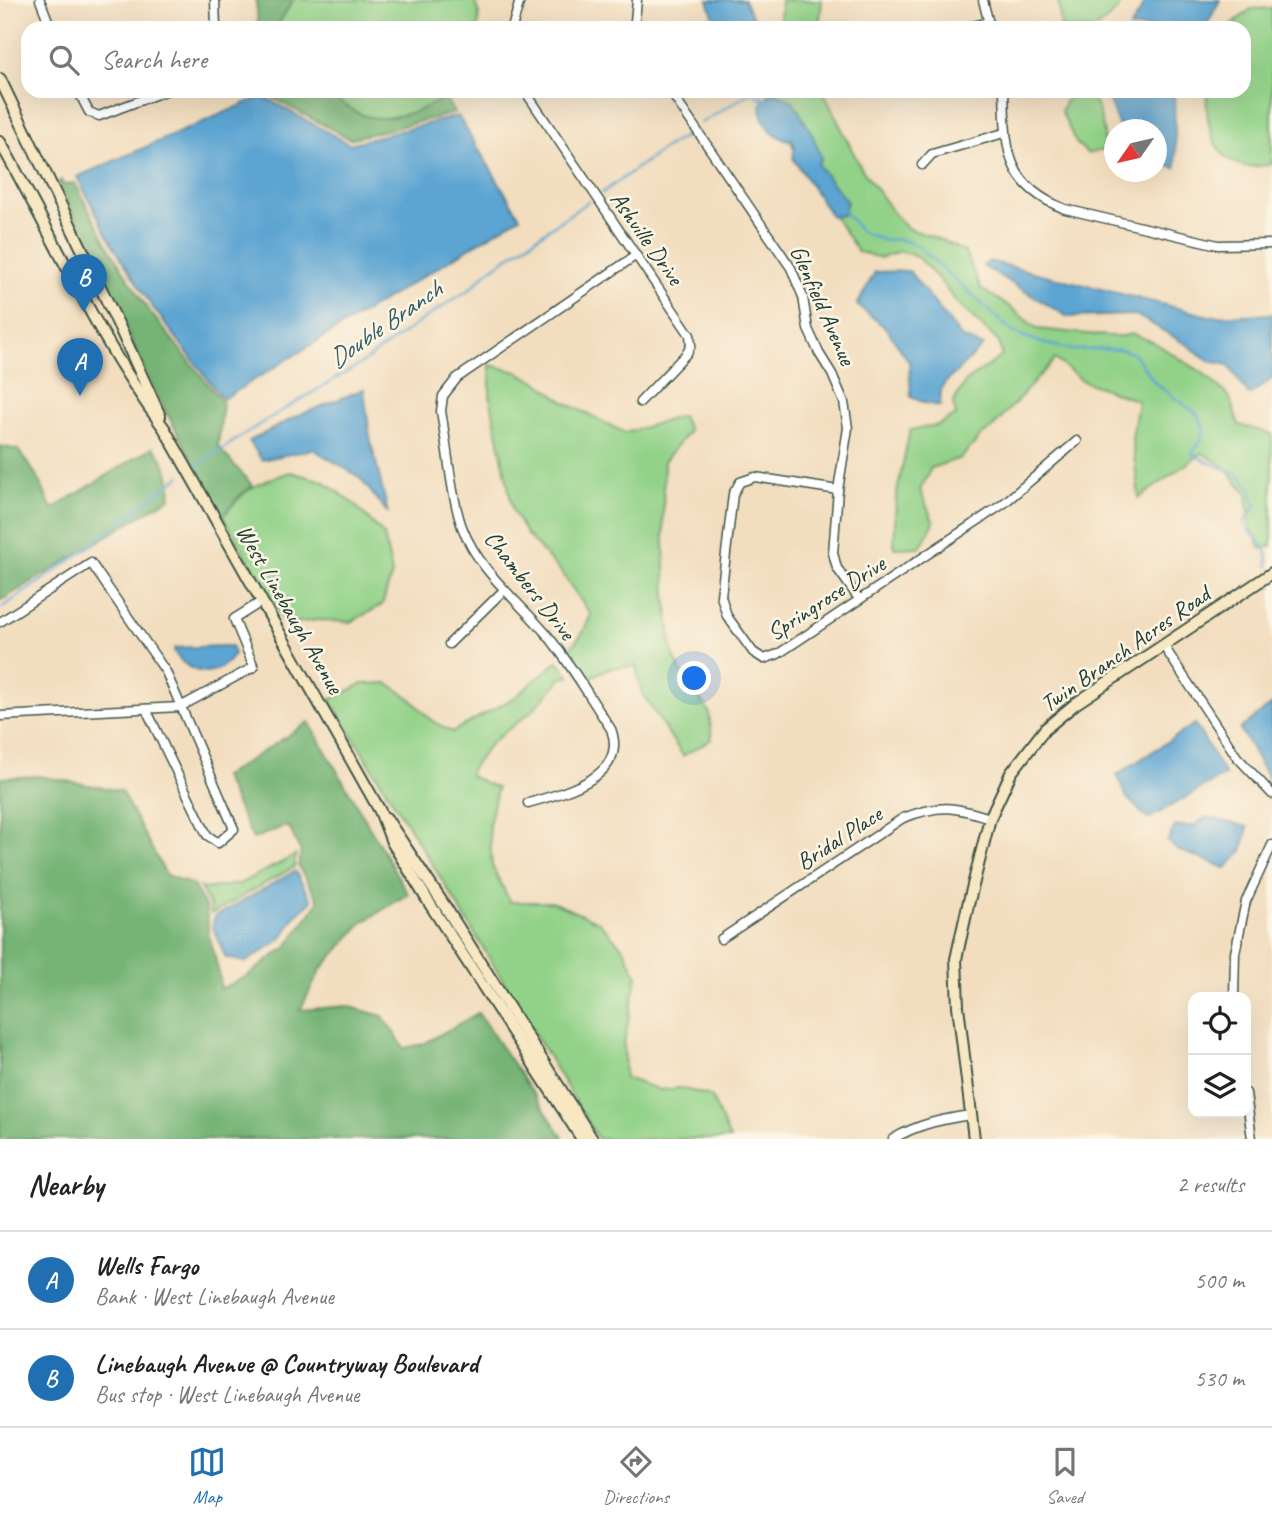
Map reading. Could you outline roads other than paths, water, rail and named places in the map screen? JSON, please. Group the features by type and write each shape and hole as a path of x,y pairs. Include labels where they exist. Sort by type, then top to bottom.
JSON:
{"main road":[{"name":"West Linebaugh Avenue","path":"0,79 120,328 158,411 163,428"},
{"name":"West Linebaugh Avenue","path":"0,142 105,335 163,428 380,811 392,842 454,932 582,1139"},
{"path":"45,225 64,215"},
{"name":"Twin Branch Acres Road","path":"974,1139 958,1006 956,959 990,818 1011,773 1045,729 1075,704 1272,573"},
{"name":"West Linebaugh Avenue","path":"481,975 592,1139"}],"street":[{"path":"40,0 48,21"},
{"path":"215,0 216,21"},
{"path":"514,21 520,0"},
{"path":"635,21 637,0"},
{"path":"983,0 988,21"},
{"path":"82,98 89,112 99,116 147,98"},
{"name":"Ashville Drive","path":"530,98 690,335 688,353 640,402"},
{"name":"Glenfield Avenue","path":"675,98 791,268 803,297 808,329 844,402 848,428 838,490 833,553 837,568 859,599"},
{"path":"1004,98 1004,133 1008,155 1018,174 1032,190 1050,203 1065,209 1218,245 1272,244"},
{"path":"922,165 932,154 1004,133"},
{"name":"Chambers Drive","path":"528,803 575,789 609,765 615,741 611,729 548,636 504,590 477,556 462,527 441,411 443,396 457,378 635,256"},
{"name":"Springrose Drive","path":"838,490 755,477 740,482 733,494 721,596 727,616 752,652 764,659 778,654 1003,504 1077,441"},
{"path":"0,622 91,563 166,672 234,829 218,843 207,835 146,709"},
{"path":"449,644 504,590"},
{"path":"0,716 180,707 254,667 234,620 261,602"},
{"path":"1163,645 1237,757 1272,794"},
{"name":"Bridal Place","path":"721,939 903,818 929,808 962,809 990,818"},
{"path":"1234,992 1235,953 1246,901 1272,845"},
{"path":"893,1139 911,1128 971,1115"},
{"path":"1249,1118 1252,1139"}],"water":[{"path":"708,0 744,0 754,21 715,21"},
{"path":"1145,0 1220,0 1209,21 1134,21"},
{"path":"257,98 266,98 349,144 458,116 520,217 223,399 151,305 114,247 77,177"},
{"path":"766,98 786,98 793,101 812,134 821,157 818,165 847,202 843,215 831,216 793,158 795,146 791,139 779,137 766,125 761,108"},
{"path":"1108,98 1174,98 1176,168 1167,166 1167,119 1116,119"},
{"path":"989,261 1209,316 1272,314 1272,379 1249,395 1228,365 1209,361 1136,315 1068,317 983,266"},
{"path":"909,271 962,338 983,346 945,383 941,389 940,406 911,397 909,362 887,329 857,305 875,272"},
{"path":"364,389 370,437 388,513 359,477 313,449 262,460 249,441 295,417"},
{"path":"231,646 234,654 227,662 220,668 203,672 187,666 174,651 175,648"},
{"path":"1272,704 1272,785 1240,729"},
{"path":"1195,724 1225,775 1148,819 1127,798 1117,775"},
{"path":"1206,817 1248,827 1242,851 1226,868 1178,850 1167,842 1175,826 1194,826"},
{"path":"295,871 312,901 296,915 281,939 246,962 226,958 213,928 214,917"}],"waterway":[{"name":"Double Branch","path":"701,123 742,98"},
{"name":"Double Branch","path":"760,98 764,101"},
{"name":"Double Branch","path":"602,193 690,133"},
{"name":"Double Branch","path":"195,467 263,422 362,363 470,289 487,272 589,201"},
{"name":"Double Branch","path":"844,211 861,232 883,240 899,239 917,245 1013,332 1042,343 1074,350 1123,350 1134,354 1155,383 1198,415 1204,429 1201,441 1192,453 1231,471 1246,482 1256,506 1244,522 1266,550 1268,566"},
{"name":"Double Branch","path":"0,609 78,555 180,476"},
{"name":"Double Branch","path":"1268,585 1272,587"}],"place":[{"name":"Linebaugh Avenue @ Countryway Boulevard","path":"84,312"},
{"name":"Wells Fargo","path":"80,396"}]}
